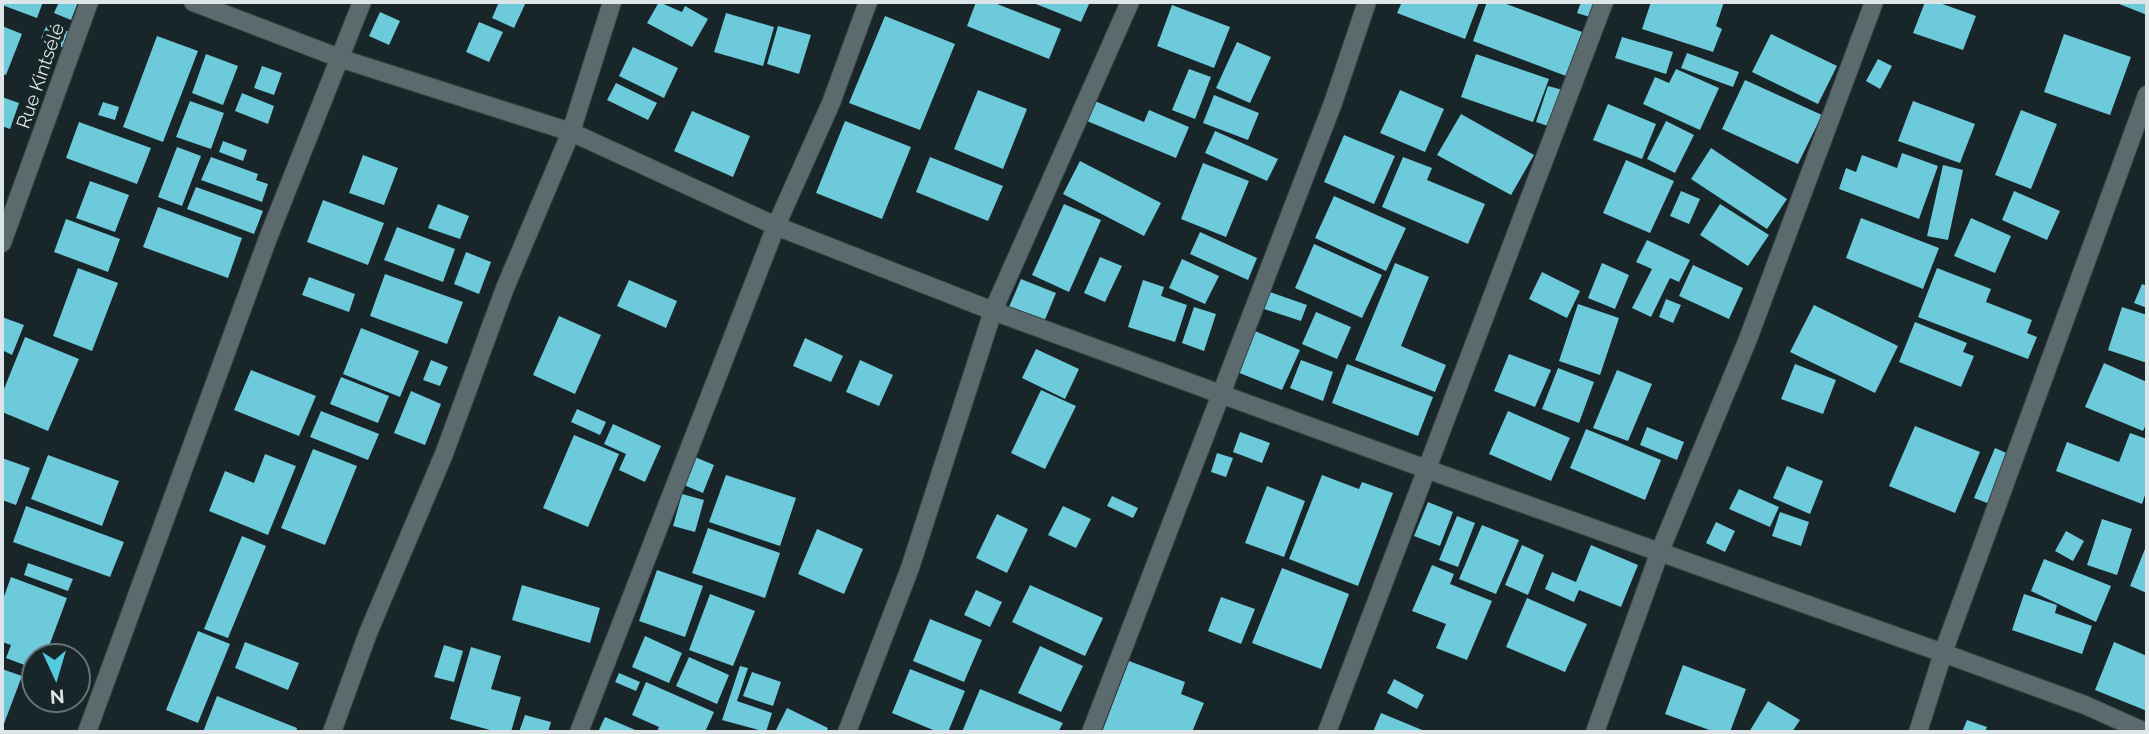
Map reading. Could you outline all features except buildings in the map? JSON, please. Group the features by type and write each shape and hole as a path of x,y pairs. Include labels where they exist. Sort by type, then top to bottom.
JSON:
{"street":[{"name":"Rue Kintsélé","path":"2,243 89,2"},
{"path":"193,2 342,59 571,132 776,226 993,311 1429,471 1943,653 2085,705 2144,732"},
{"path":"87,732 268,238 342,59 362,2"},
{"path":"332,732 368,633 444,454 505,288 571,132 612,2"},
{"path":"579,732 776,226 831,103 868,2"},
{"path":"847,732 910,568 993,311 1130,2"},
{"path":"1091,732 1333,103 1367,2"},
{"path":"1327,732 1429,471 1604,2"},
{"path":"1595,732 1660,551 1748,340 1874,2"},
{"path":"1918,732 1943,653 2147,95"}]}
